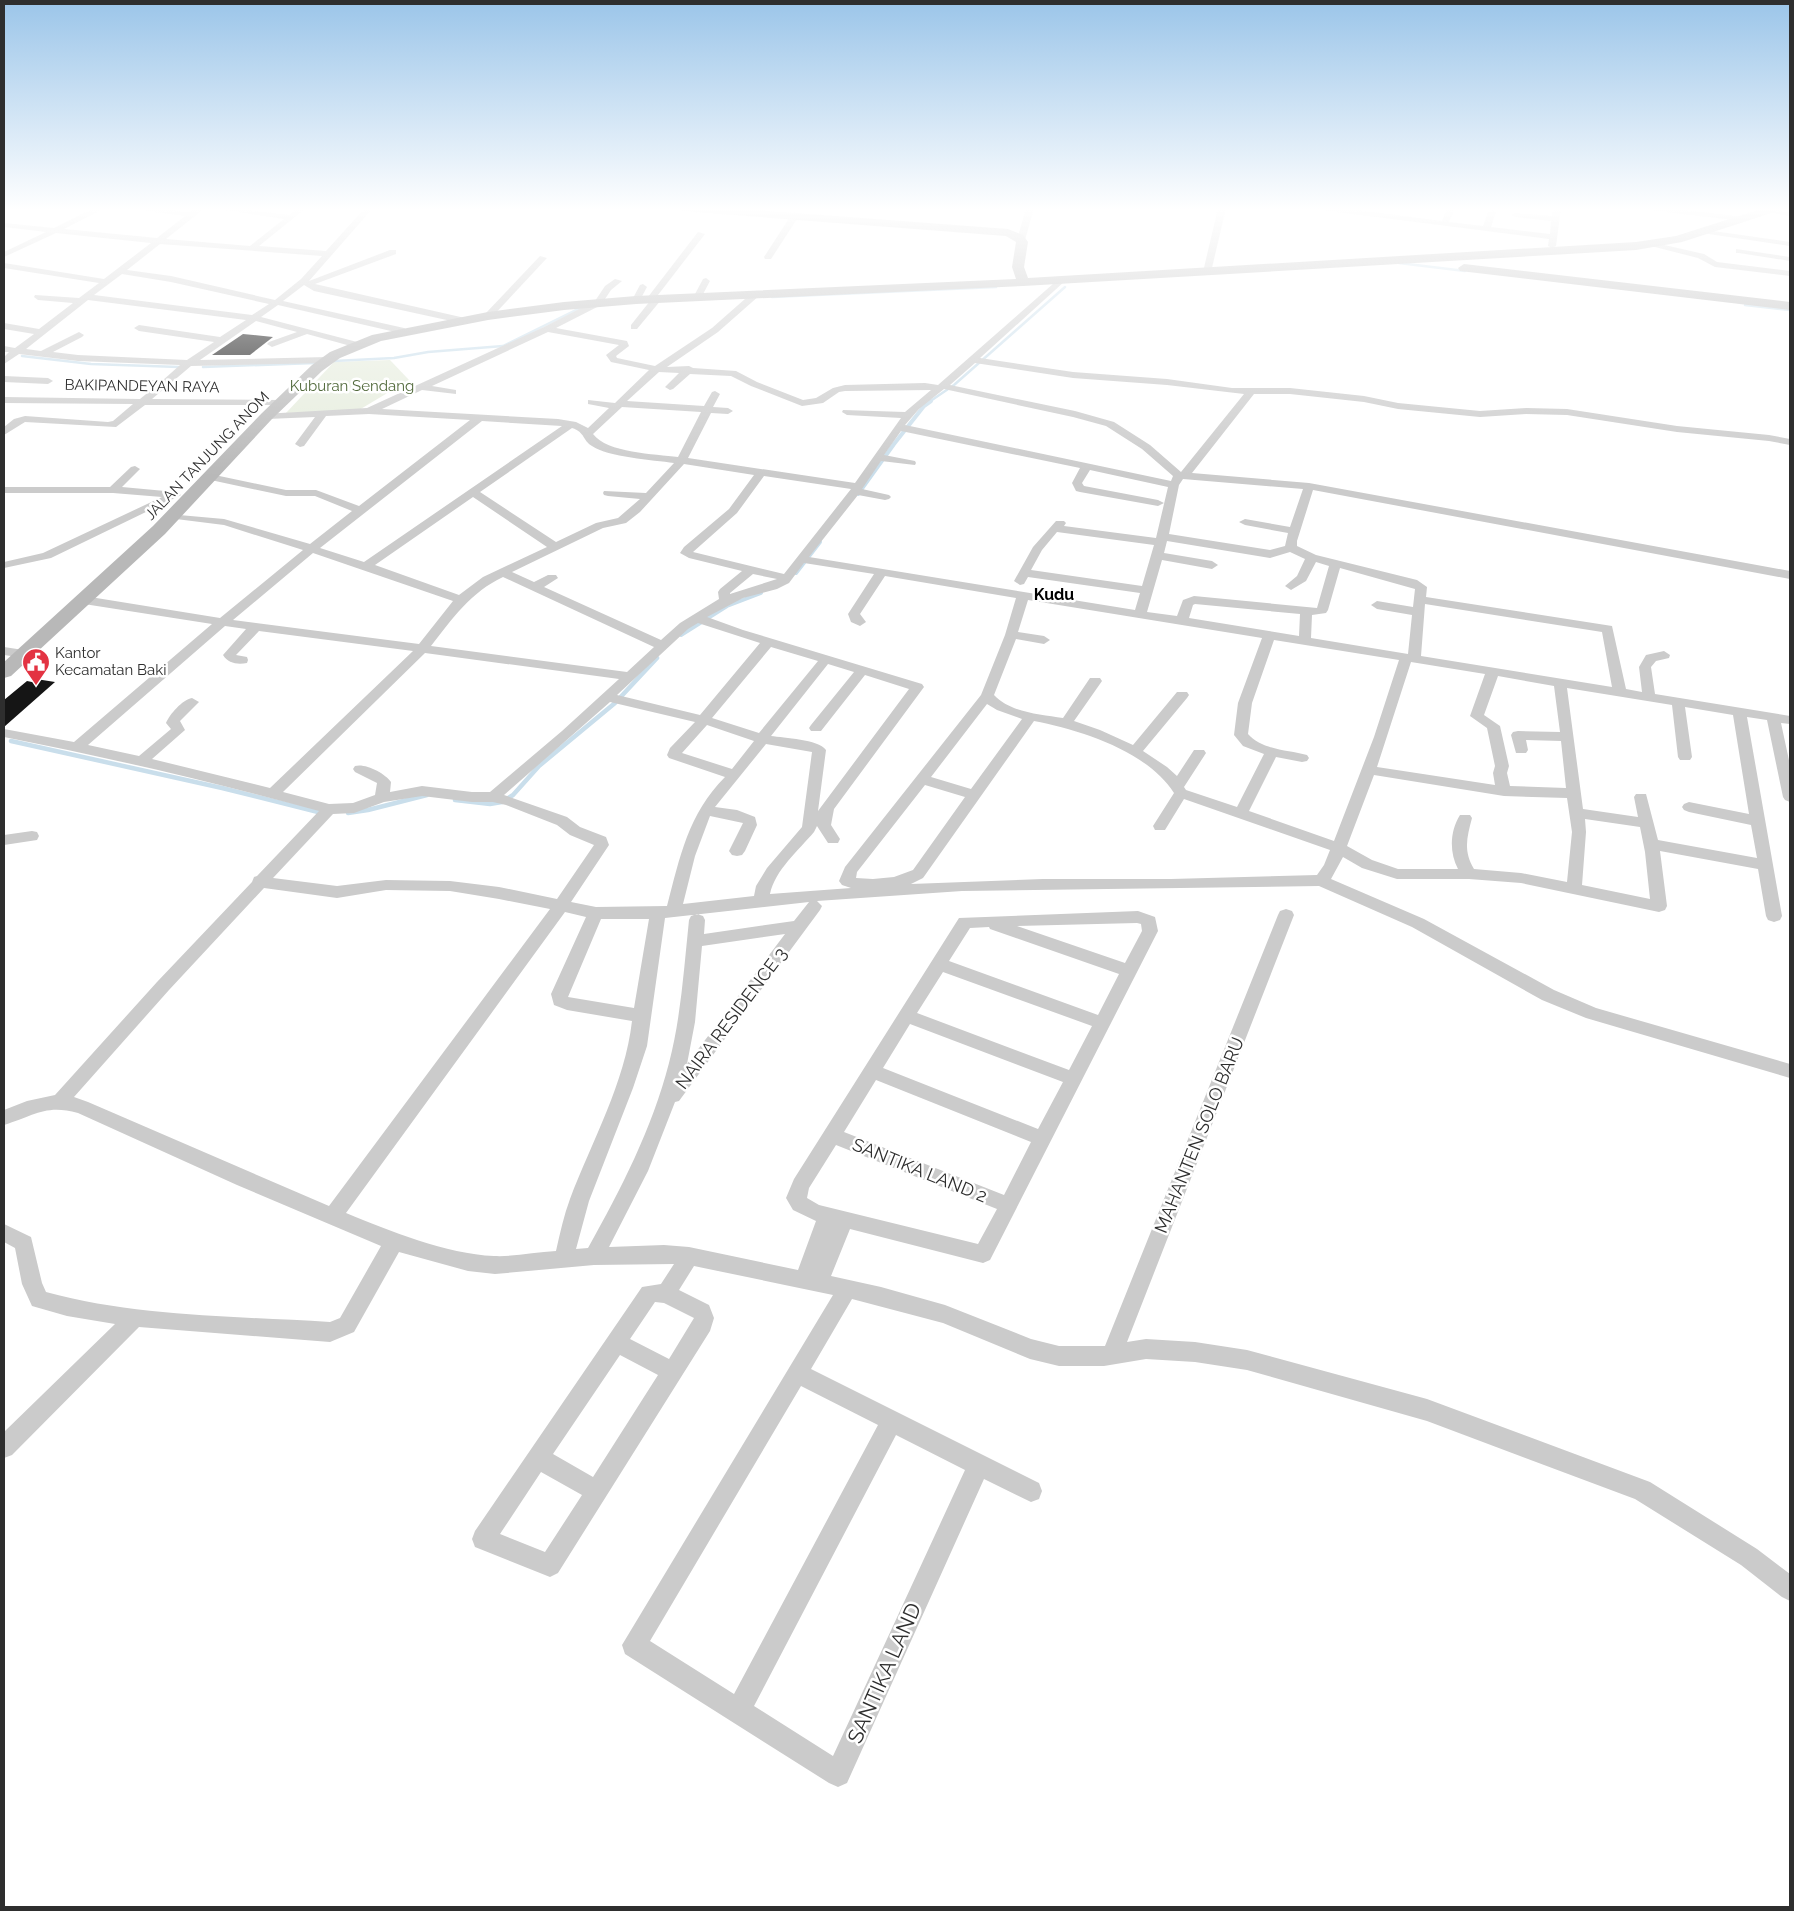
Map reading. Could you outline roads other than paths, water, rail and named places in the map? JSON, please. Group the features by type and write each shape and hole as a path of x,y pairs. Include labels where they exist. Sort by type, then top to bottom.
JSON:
{"main road":[{"name":"JALAN TANJUNG ANOM","path":"4,672 84,600 172,516 183,496 210,477 266,416 328,360 358,345 404,332 488,316 598,303 681,297"},
{"path":"1715,297 1790,306"}],"street":[{"path":"42,297 84,299 255,318 358,345"},
{"path":"4,361 86,297"},
{"path":"255,297 404,332"},
{"path":"4,432 18,421 26,419 116,424 188,364 284,297"},
{"path":"365,297 465,321"},
{"path":"488,316 506,297"},
{"path":"369,411 547,329 598,303 602,297"},
{"path":"588,433 657,368 715,330 753,297"},
{"path":"503,799 614,699 630,676 661,645 728,600 773,586 786,578 805,560 858,490 904,428 908,415 915,407 946,387 977,361 1044,297"},
{"path":"634,327 654,299"},
{"path":"4,326 41,332"},
{"path":"138,328 221,340"},
{"path":"547,329 624,343 624,346 611,355 612,358 657,368 733,373 754,384 802,403 819,401 836,390 845,388 925,386 946,387 1075,414 1110,424 1146,447 1179,478"},
{"path":"272,344 307,331"},
{"path":"42,354 79,335"},
{"path":"4,349 16,352 188,364 328,360"},
{"path":"122,360 137,352"},
{"path":"977,361 1073,375 1167,382 1211,389 1282,390 1318,393 1398,406 1480,414 1526,411 1567,412 1677,429 1769,438 1790,442"},
{"path":"670,387 689,369"},
{"path":"4,379 48,381 27,400"},
{"path":"143,381 164,384"},
{"path":"421,387 452,392"},
{"path":"1140,615 1179,478 1252,391"},
{"path":"273,793 421,650 461,600 475,588 502,572 600,525 622,522 636,510 682,460 715,394"},
{"name":"BAKIPANDEYAN RAYA","path":"4,400 280,403"},
{"path":"592,402 728,411"},
{"path":"266,416 369,411 572,424 583,428 595,444 603,448 762,472 885,497"},
{"path":"847,412 908,415"},
{"path":"300,444 323,413"},
{"path":"77,747 311,548 480,417"},
{"path":"366,566 572,424"},
{"path":"904,428 1087,466 1179,478 1309,486 1790,575"},
{"path":"882,458 911,463"},
{"path":"1087,466 1077,483 1080,489 1158,503"},
{"path":"113,490 135,469"},
{"path":"762,472 733,511 687,551 693,556 786,578"},
{"path":"210,477 286,493 316,493 359,510"},
{"path":"1291,548 1291,541 1309,486"},
{"path":"4,490 113,490 183,496"},
{"path":"474,492 555,547"},
{"path":"608,493 648,496"},
{"path":"4,565 47,556 183,496"},
{"path":"172,516 224,522 366,566 461,600"},
{"path":"1245,522 1294,531"},
{"path":"1031,716 913,879 900,882 861,884 847,881 850,871 988,696 1011,635 1023,573 1037,550 1057,525 1161,540 1220,545 1270,554 1291,548 1312,558 1419,585 1421,588 1420,606 1410,658 1370,770 1331,867 1321,881"},
{"path":"1156,555 1212,565"},
{"path":"1291,586 1302,578 1312,558"},
{"path":"805,560 1182,622 1322,610 1335,564"},
{"path":"728,600 724,598 724,592 751,569"},
{"path":"502,572 661,645"},
{"path":"860,622 855,619 854,614 881,573"},
{"path":"1023,573 1146,590"},
{"path":"534,587 552,578"},
{"path":"84,600 255,627 630,676"},
{"path":"1182,622 1189,601 1194,600 1242,618 1269,635 1790,720"},
{"path":"1377,605 1420,606 1606,628 1610,631 1620,692"},
{"path":"1305,641 1306,612"},
{"path":"700,619 917,687 827,808 822,819 823,826 833,839"},
{"path":"242,660 233,659 229,656 255,627"},
{"path":"1011,635 1044,640"},
{"path":"1269,635 1245,703 1241,735 1248,743 1272,752 1302,758"},
{"path":"735,775 674,755 675,750 705,718 770,641"},
{"path":"4,650 25,654"},
{"path":"1649,696 1645,667 1651,658 1664,655"},
{"path":"563,1259 578,1201 624,1088 638,1046 641,1016 666,912 706,810 826,659"},
{"path":"816,728 862,670"},
{"path":"1493,672 1478,716 1491,724 1496,734 1504,791"},
{"path":"1066,723 1095,681"},
{"path":"1560,682 1579,832 1574,888"},
{"path":"1135,752 1182,695"},
{"path":"988,696 991,701 1008,710 1066,723 1135,752 1155,765 1180,790 1338,848 1367,864 1397,874 1469,874 1521,878 1659,906 1651,844 1641,797"},
{"path":"614,699 705,718 764,736 814,747 820,751 809,828 772,872 764,886 760,901"},
{"path":"1678,701 1685,757"},
{"path":"142,761 178,730 173,723 174,720 192,702"},
{"path":"1739,711 1774,916"},
{"path":"1773,717 1790,797"},
{"path":"1496,734 1567,737"},
{"path":"1518,734 1521,750"},
{"path":"5,735 77,747 142,761 273,793 326,812 354,808 382,798 422,791 503,799 562,821 575,831 602,843 560,907 333,1216"},
{"path":"1241,813 1272,752"},
{"path":"1160,826 1200,753"},
{"path":"360,769 384,782 382,798"},
{"path":"1370,770 1448,784 1504,791 1573,793"},
{"path":"922,779 974,796"},
{"path":"1689,807 1757,821"},
{"path":"706,810 737,814 750,820 750,825 737,851"},
{"path":"60,1101 260,881 326,812"},
{"path":"1577,813 1646,823"},
{"path":"1465,818 1457,846 1458,857 1469,874"},
{"path":"4,840 32,836"},
{"path":"1651,844 1764,865"},
{"path":"260,881 283,886 337,892 386,886 450,886 499,893 596,913 666,912 760,901 962,886 1321,881 1418,923 1548,995 1592,1013 1790,1070"},
{"name":"NAIRA RESIDENCE 3","path":"663,1110 814,906"},
{"path":"596,913 559,994 560,1000 567,1004 641,1016"},
{"name":"MAHANTEN SOLO BARU","path":"1112,1354 1286,915"},
{"name":"SANTIKA LAND 2","path":"1144,918 1149,921 1150,931 983,1254 806,1209 796,1198 798,1190 939,964 965,922 1144,918"},
{"name":"NAIRA RESIDENCE 3","path":"594,1256 635,1180 673,1083 682,1046 697,920"},
{"path":"986,921 1129,971"},
{"name":"NAIRA RESIDENCE 3","path":"695,941 799,926"},
{"path":"939,964 1102,1023"},
{"path":"906,1016 1074,1079"},
{"path":"871,1071 1043,1139"},
{"path":"4,1118 27,1108 60,1101 82,1106 394,1242 468,1262 486,1264 518,1263 594,1256 664,1254 689,1256 848,1288 945,1314 1030,1348 1059,1356 1112,1354 1146,1349 1196,1352 1248,1360 1427,1410 1642,1490 1749,1557 1790,1590"},
{"name":"SANTIKA LAND 2","path":"832,1135 1009,1206"},
{"path":"811,1281 836,1217"},
{"path":"4,1233 24,1243 32,1284 40,1298 65,1307 135,1317 330,1332 347,1325 394,1242"},
{"path":"666,1294 689,1256"},
{"name":"SANTIKA LAND","path":"848,1288 634,1644 838,1774 978,1464"},
{"path":"649,1294 666,1294 702,1312 703,1324 550,1565 483,1540 649,1294"},
{"path":"4,1447 118,1337 135,1317"},
{"path":"617,1343 673,1372"},
{"path":"798,1374 1031,1491"},
{"path":"738,1711 892,1421"},
{"path":"538,1458 597,1491"}],"waterway":[{"path":"929,402 954,385 1053,297"},
{"path":"1745,305 1790,310"},
{"path":"334,361 394,358 428,352 503,346 582,307"},
{"path":"22,356 91,364 179,367"},
{"path":"203,367 315,363"},
{"path":"858,494 894,444 924,406 931,401"},
{"path":"796,573 820,542"},
{"path":"681,635 727,606 761,593"},
{"path":"455,800 490,804 502,802 513,795 539,766 615,703 657,658"},
{"path":"11,741 222,788 322,813"},
{"path":"348,813 368,810 427,795"}],"place":[{"name":"Kantor Kecamatan Baki","path":"36,686"}],"district":[{"name":"Kudu","path":"1054,594"}],"park label":[{"name":"Kuburan Sendang","path":"352,386"}]}
